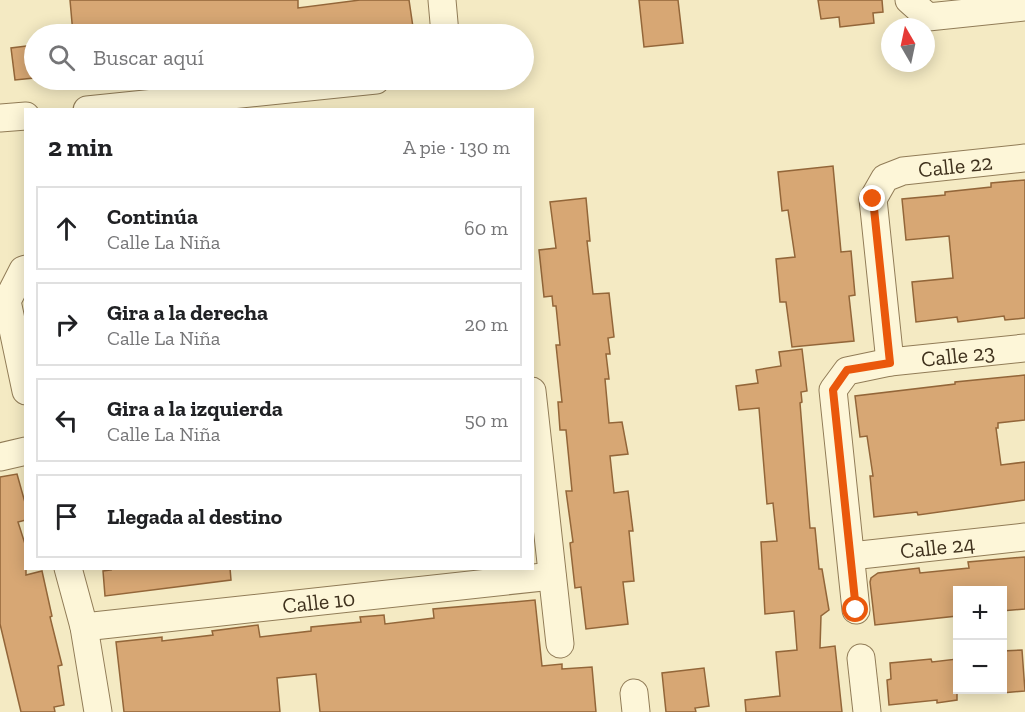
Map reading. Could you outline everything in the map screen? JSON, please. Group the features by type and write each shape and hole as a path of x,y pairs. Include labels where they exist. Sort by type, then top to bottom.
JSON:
{"street":[{"path":"442,0 444,24"},
{"path":"919,8 1025,7"},
{"path":"106,108 280,90"},
{"path":"0,118 24,116"},
{"name":"Calle 22","path":"890,363 873,199 885,178 903,171 1025,158"},
{"path":"24,269 7,301 24,382"},
{"name":"Calle 23","path":"856,610 833,390 847,370 1025,348"},
{"path":"534,404 560,644"},
{"path":"0,457 24,451"},
{"name":"Calle 24","path":"851,556 1025,537"},
{"path":"69,570 84,627 98,712"},
{"name":"Calle 10","path":"84,627 552,576"},
{"path":"861,658 867,712"}],"building":[{"path":"70,0 298,0 298,8 360,0 409,0 413,24 72,24"},
{"path":"639,0 678,0 683,43 644,47"},
{"path":"818,0 882,0 883,12 873,13 874,23 840,27 839,17 821,19"},
{"path":"24,46 24,79 15,80 11,48"},
{"path":"833,166 841,252 851,251 855,295 849,296 854,341 792,347 786,302 780,302 776,259 795,257 788,210 782,211 778,172"},
{"path":"1025,180 1025,318 1005,320 1004,316 958,322 957,317 916,322 912,282 953,278 949,236 906,240 902,199 945,195 945,192 991,187 991,183"},
{"path":"586,198 590,241 587,241 593,294 609,293 614,337 608,338 610,354 606,354 609,379 605,379 609,423 622,422 628,454 610,456 614,493 628,491 633,531 629,531 634,581 623,582 628,624 586,629 581,587 575,588 570,543 573,542 566,491 572,491 566,430 560,430 558,402 562,402 556,345 560,345 556,306 553,306 552,296 544,297 539,250 556,248 550,202"},
{"path":"802,349 807,391 801,392 802,402 800,403 810,528 815,528 819,569 822,569 829,610 821,616 820,648 835,646 842,712 746,712 745,700 780,696 776,652 797,650 794,611 765,614 761,542 777,541 773,503 767,504 759,408 739,410 736,386 758,383 756,370 781,366 779,352"},
{"path":"1025,375 1025,420 998,423 998,428 996,428 1001,465 1025,462 1025,500 918,515 917,512 874,517 870,476 873,476 867,436 860,437 855,396"},
{"path":"17,474 24,499 24,520 18,522 24,541 24,570 26,570 26,575 42,571 62,665 58,666 64,705 54,707 55,712 21,712 0,624 0,477"},
{"path":"1025,557 1025,609 1007,611 1007,586 953,586 953,616 875,625 870,582 871,578 878,573 919,568 920,573 969,568 968,562"},
{"path":"230,570 231,580 105,596 103,571"},
{"path":"535,600 542,666 562,664 562,669 592,667 596,712 320,712 316,674 277,678 280,712 124,712 116,642 162,637 162,641 213,635 212,631 258,625 260,637 311,631 311,627 361,622 360,617 384,615 385,624 434,618 433,609"},
{"path":"1022,650 1025,691 1007,693 1007,651"},
{"path":"953,659 953,694 957,694 957,700 889,705 887,680 891,679 890,663"},
{"path":"704,668 709,706 695,708 696,712 666,712 662,673"}],"route":[{"path":"856,610 833,390 847,370 890,363 873,199"}]}
